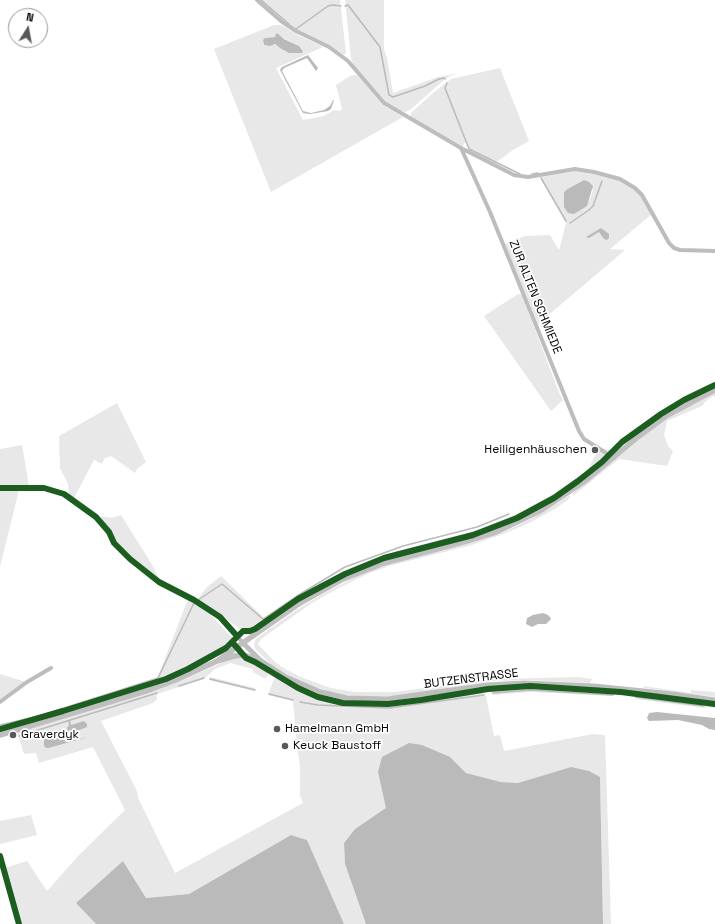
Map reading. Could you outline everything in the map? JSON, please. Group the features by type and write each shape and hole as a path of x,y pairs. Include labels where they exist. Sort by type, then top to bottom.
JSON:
{"main road":[{"path":"0,735 149,690 176,680 217,661 244,644 300,603 354,574 384,563 487,535 524,520 572,491 666,416 715,390"},
{"path":"217,661 243,655 260,660"}],"street":[{"path":"257,0 281,21 296,31 329,47 348,61 384,103 461,148 514,175 528,177 575,169 620,179 635,188 642,195 669,243 674,248 680,250 715,251"},
{"name":"ZUR ALTEN SCHMIEDE","path":"461,148 490,212 579,431 584,439 614,458"},
{"path":"0,488 44,488 64,494 102,523 119,550 159,582 194,600 220,617 244,644"},
{"name":"BUTZENSTRASSE","path":"244,644 260,660 286,677 321,692 347,698 387,699 487,685 525,683 594,686 715,700"},
{"path":"0,702 27,682 51,668"},
{"path":"0,856 19,924"}],"shaded area":[{"path":"260,0 340,0 346,53 344,55 292,27"},
{"path":"345,0 384,0 384,49 393,93 438,77 458,73 444,80 410,110 405,112 400,111 385,102 354,66 351,59"},
{"path":"274,25 280,25 323,47 276,68 303,120 324,116 334,110 340,111 342,109 336,85 354,75 357,75 383,105 403,117 271,192 214,49","holes":["276,34 299,46 303,50 302,53 289,53 274,44 267,46 263,44 265,38 275,37"]},
{"path":"277,33 284,39 299,46 303,51 302,53 289,53 275,44 270,46 264,45 263,40 265,38 275,37"},
{"path":"308,55 318,68 316,71 307,58 284,68 282,71 303,111 311,113 324,110 330,106 334,100 331,109 328,111 310,114 303,113 280,70 282,67"},
{"path":"500,68 529,141 495,163 469,149 466,142 462,146 411,118 411,113 451,79"},
{"path":"576,171 620,180 634,189 641,196 652,214 610,249 625,250 538,324 505,244 525,236 550,235 559,250 566,223 541,177","holes":["581,181 593,190 585,207 574,214 564,207 564,193"]},
{"path":"584,180 593,186 587,206 574,214 568,213 564,207 564,193 566,190"},
{"path":"601,228 609,234 609,238 607,240 604,239 599,232 589,238 586,237"},
{"path":"518,294 522,295 563,400 551,411 484,316"},
{"path":"715,382 715,387 677,406 623,444 620,443 611,451 613,453 602,448 610,450 622,439 666,408"},
{"path":"715,392 715,397 713,396 702,406 667,421 664,435 668,446 673,451 667,466 619,459 573,496 573,493 666,419"},
{"path":"117,403 146,462 137,469 135,473 111,456 105,458 102,464 94,460 74,498 69,495 68,484 60,468 59,436"},
{"path":"22,445 29,486 0,486 0,449"},
{"path":"599,450 607,455 608,460 597,470 543,507 501,528 462,540 392,558 348,574 250,634 246,635 209,606 197,600 207,587 221,576 265,619 294,598 355,566 397,551 479,530 523,511 557,492 588,470"},
{"path":"0,490 19,490 0,567"},
{"path":"570,495 569,499 555,509 506,533 472,545 389,566 367,574 312,603 261,639 258,644 275,662 303,678 331,688 355,692 395,692 501,679 578,677 592,679 590,683 527,680 492,681 397,696 351,696 329,692 287,675 273,666 255,649 255,640 261,635 298,609 328,591 358,576 385,565 474,542 506,531 533,518"},
{"path":"121,515 160,580 123,550 101,519 102,516 111,518"},
{"path":"188,599 214,618 232,637 234,642 232,646 202,665 157,684 0,733 0,726 32,718 157,679"},
{"path":"543,613 548,615 551,619 546,624 538,624 532,627 526,624 527,618"},
{"path":"243,657 257,661 267,669 268,675 264,678 253,672 253,669 230,663 215,669 204,679 157,694 157,699 153,703 101,721 137,791 138,798 175,873 303,803 300,796 300,766 293,701 268,695 274,679 279,676 295,685 296,691 298,692 300,689 304,689 323,696 346,701 397,701 479,689 486,696 494,736 500,735 504,751 593,734 605,735 611,924 603,924 600,777 571,767 518,783 501,782 466,773 450,757 378,772 387,808 355,829 344,843 345,864 366,924 344,924 307,840 291,835 189,894 146,898 123,861 76,903 96,924 21,924 5,868 27,861 47,891 79,855 125,810 93,747 39,763 36,753 24,754 17,732 159,689 230,659","holes":["60,734 66,742 85,737 50,748 44,739"]},
{"path":"0,674 26,682 0,700"},
{"path":"210,677 255,688 254,691 209,680"},
{"path":"529,684 592,687 648,693 715,702 715,708 704,708 635,699 635,696 615,694 611,696 532,692 492,695 491,692 495,687"},
{"path":"643,686 691,693 691,690 715,692 715,697 644,688"},
{"path":"657,712 715,718 715,730 709,729 702,725 678,720 649,721 647,718 649,713"},
{"path":"68,721 70,721 71,725 84,721 87,724 87,727 69,734 67,728 69,725"},
{"path":"60,734 66,742 86,737 49,748 44,746 44,739"},
{"path":"409,743 422,745 450,757 466,773 501,782 518,783 571,767 589,771 600,777 603,924 366,924 345,864 344,843 355,829 386,808 378,772 382,757"},
{"path":"31,815 37,835 0,844 0,821"},
{"path":"291,835 307,840 344,924 96,924 76,903 123,861 146,898 189,894"}],"waterway":[{"path":"261,0 289,24"},
{"path":"345,6 348,5 380,47 389,95 393,97 425,86 439,79 445,79"},
{"path":"296,29 328,6 341,6"},
{"path":"447,83 445,88 469,149 520,174"},
{"path":"532,174 538,173"},
{"path":"541,178 566,221"},
{"path":"570,223 593,206 602,181"},
{"path":"198,600 222,584 263,619 297,596 345,567 403,546 477,527 509,514"},
{"path":"0,725 39,716 158,678 194,603"},
{"path":"179,686 204,678"},
{"path":"210,679 255,690"},
{"path":"493,693 530,690 613,695"},
{"path":"19,736 157,693"},
{"path":"269,694 293,700"},
{"path":"300,702 318,705 389,708 484,695"},
{"path":"636,697 703,706"}],"cycle path":[{"path":"0,729 166,679 188,669 226,648 243,631 255,629 298,599 345,574 384,558 473,535 517,518 554,498 578,481 602,462 622,442 661,414 684,400 715,385"},
{"path":"0,488 44,488 64,494 96,517 109,532 114,543 130,559 159,582 194,600 220,617 237,636"},
{"path":"232,642 246,658 298,688 318,697 343,703 388,704 488,689 530,686 621,692 715,704"},
{"path":"0,856 19,924"}],"place":[{"name":"Heiligenhäuschen","path":"595,450"},
{"name":"Hamelmann GmbH","path":"277,729"},
{"name":"Graverdyk","path":"13,735"},
{"name":"Keuck Baustoff","path":"285,746"}]}
